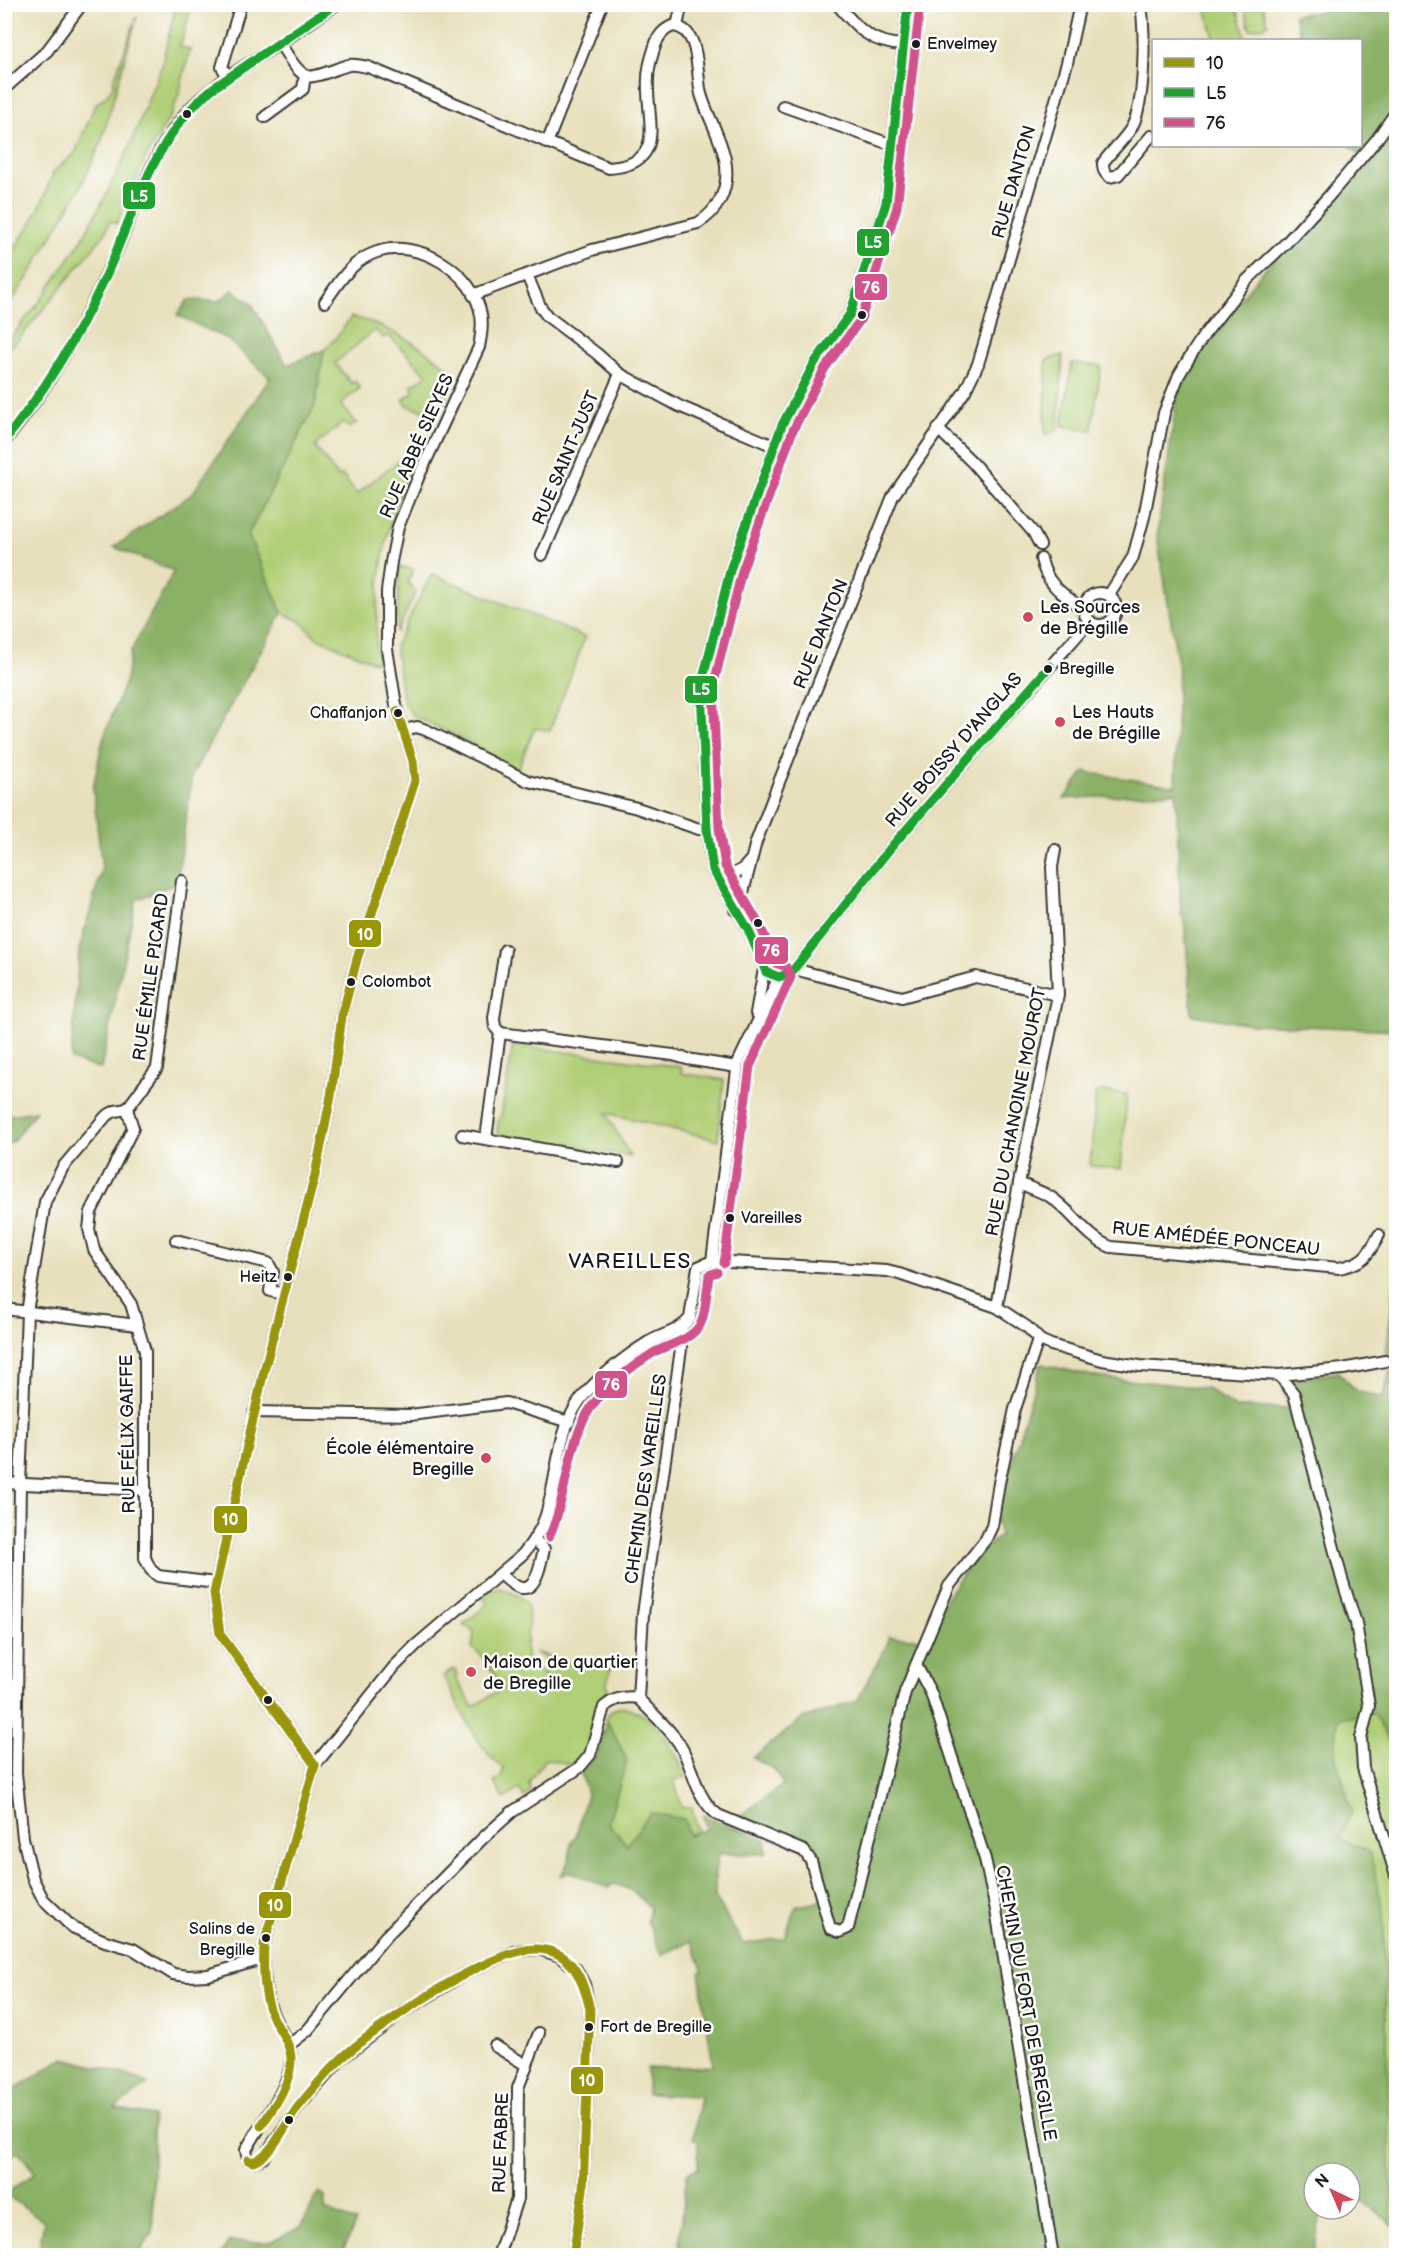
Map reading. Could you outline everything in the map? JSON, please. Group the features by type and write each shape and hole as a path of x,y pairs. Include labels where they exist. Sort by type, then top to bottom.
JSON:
{"street":[{"path":"4,89 46,51 82,4"},
{"path":"228,77 222,67 241,4"},
{"path":"4,442 44,390 62,360 114,256 150,169 161,148 187,113 228,77 337,4"},
{"path":"677,26 682,4"},
{"path":"837,4 866,36 891,45 904,45"},
{"path":"751,1032 764,969 757,947 713,870 707,829 701,686 730,567 782,425 815,362 850,314 886,203 908,4"},
{"name":"RUE DANTON","path":"735,910 740,904 751,859 779,782 893,496 965,391 978,364 1067,63 1080,4"},
{"path":"1141,4 1144,58 1140,98 1131,129 1103,163 1102,169 1105,174 1110,177 1118,175 1151,136"},
{"path":"547,142 601,7"},
{"path":"280,43 294,64 305,75 312,77 352,64 368,67 609,168 624,167 638,160 647,150 651,138 648,79 650,61 659,36 670,26 677,26 686,33 693,44 701,94 726,159 725,184 715,209 707,218 698,223 592,250 473,295"},
{"path":"265,117 303,88 305,75"},
{"path":"783,106 884,142 894,143"},
{"path":"1109,596 1133,557 1144,517 1164,413 1179,375 1204,335 1247,280 1287,242 1328,197 1377,139 1396,112"},
{"name":"RUE ABBÉ SIEYES","path":"315,1765 220,1634 214,1593 254,1412 315,1175 331,1096 342,1016 415,781 413,761 397,711 387,649 387,591 398,526 479,347 482,330 481,312 458,273 421,252 393,249 376,252 345,272 325,302"},
{"path":"527,274 540,306 547,316 596,352 620,374 679,406 774,446"},
{"name":"RUE SAINT-JUST","path":"542,555 620,374"},
{"path":"938,429 972,462 1033,532 1040,545"},
{"path":"1041,559 1044,574 1054,586 1084,610 1090,621 1102,625 1111,621 1116,612 1116,606 1109,596 1101,593 1091,596 1084,610"},
{"name":"RUE BOISSY D'ANGLAS","path":"776,977 790,973 794,969 892,846 1090,621"},
{"path":"404,730 417,727 426,730 528,781 637,808 699,829 707,829"},
{"name":"RUE DU CHANOINE MOUROT","path":"997,1307 1018,1183 1058,994 1052,867 1054,850"},
{"path":"713,870 722,874 740,872 751,859"},
{"name":"RUE ÉMILE PICARD","path":"182,881 157,1068 127,1109 115,1110 106,1116 63,1167 45,1202 27,1312 20,1483 16,1773 23,1838 33,1879 43,1899 72,1927 105,1941 134,1949 172,1974 198,1977 262,1959"},
{"path":"505,950 494,1018 495,1027 500,1033 673,1055 737,1067"},
{"path":"764,969 776,977 737,1067 712,1261 887,1271 940,1286 997,1307 1027,1327 1040,1340 1051,1345 1102,1360 1140,1366 1279,1375 1343,1369 1385,1361"},
{"path":"794,969 902,998 976,977 1058,994"},
{"path":"486,1139 500,1033"},
{"name":"RUE FÉLIX GAIFFE","path":"127,1109 133,1128 91,1212 89,1229 94,1250 131,1304 144,1351 145,1558 151,1570 158,1576 216,1583"},
{"path":"462,1135 618,1162"},
{"name":"RUE AMÉDÉE PONCEAU","path":"1018,1183 1050,1197 1099,1243 1111,1247 1339,1268 1363,1259 1379,1235"},
{"path":"176,1240 268,1263 273,1272 270,1290 284,1294"},
{"name":"CHEMIN DES VAREILLES","path":"638,1698 643,1614 681,1349 681,1327 690,1318 698,1267 712,1261"},
{"path":"4,1309 137,1325"},
{"path":"573,2256 583,2190 590,2008 584,1984 576,1969 568,1961 538,1949 517,1951 463,1975 401,2013 341,2059 299,2106 263,2158 253,2162 248,2160 246,2150 285,2080 291,2060 289,2045 270,2006 262,1959 281,1880 315,1765 394,1667 416,1645 523,1554 534,1539 544,1519 569,1422 582,1398 599,1381 649,1342 681,1327"},
{"path":"289,2045 307,2031 385,1937 483,1838 512,1812 579,1768 590,1755 604,1707 610,1701 617,1699 638,1698 679,1743 690,1765 702,1799 708,1807 718,1815 799,1848 808,1856 830,1928 839,1932 848,1928 903,1702 949,1586 986,1539 992,1526 1015,1409 1040,1340"},
{"path":"1279,1375 1294,1394 1342,1579 1356,1623 1369,1706 1361,1738 1363,1768 1396,1876"},
{"path":"254,1412 410,1415 506,1402 569,1422"},
{"path":"4,1483 146,1490"},
{"path":"501,1574 519,1587 526,1588 532,1585 537,1578 544,1549 534,1539"},
{"name":"CHEMIN DU FORT DE BREGILLE","path":"916,1665 931,1693 985,1859 996,1910 1053,2256"},
{"name":"RUE FABRE","path":"498,2256 517,2199 519,2088 539,2033"},
{"path":"495,2046 526,2064"}],"green space":[{"path":"176,5 192,5 180,47 190,49 179,94 171,115 145,159 117,224 110,221 104,235 5,353 5,345 41,300 81,241 104,199 132,141 162,64"},
{"path":"1204,5 1236,5 1246,38 1215,39"},
{"path":"1244,5 1263,5 1268,25 1250,30"},
{"path":"1324,5 1396,5 1396,1030 1251,1024 1192,1015 1184,917 1181,916 1176,792 1064,799 1084,772 1175,786 1178,665 1157,536 1178,391 1205,343 1258,277 1364,159 1351,147 1362,147 1362,39 1285,39 1300,35 1294,15 1327,11"},
{"path":"137,16 101,143 79,190 28,277 5,311 5,261 29,227 54,171 75,153 95,105 115,84 113,82"},
{"path":"233,290 252,304 287,365 324,350 315,405 248,535 282,613 192,775 177,883 136,900 101,1069 71,1060 79,950 102,869 93,788 103,739 126,679 131,651 174,571 114,547 192,494 270,378 227,339 177,315 188,300 219,301"},
{"path":"351,317 378,325 422,348 456,376 439,411 434,414 409,406 403,400 414,391 411,386 427,375 388,335 384,338 375,330 335,363 351,383 355,381 360,388 341,404 356,423 350,428 344,422 315,446 338,477 342,475 357,494 398,461 409,474 392,519 381,566 378,589 377,661 374,662 317,638 300,621 282,613 248,535 315,405 324,350"},
{"path":"1063,355 1058,430 1045,435 1046,360"},
{"path":"1072,363 1101,366 1092,430 1062,426"},
{"path":"400,567 414,569 408,582 416,592 396,633"},
{"path":"432,574 585,637 550,731 535,728 517,770 457,736 414,716 405,705 395,646"},
{"path":"513,1045 682,1067 681,1073 724,1080 718,1140 606,1113 630,1156 500,1135 497,1131 499,1117 501,1117"},
{"path":"1096,1091 1127,1094 1121,1169 1090,1166"},
{"path":"36,1111 12,1142 5,1144 5,1116"},
{"path":"1396,1272 1396,1753 1373,1713 1338,1719 1335,1755 1352,1812 1339,1838 1370,1852 1383,1911 1392,2225 1362,2201 1362,2161 1302,2161 1302,2221 1320,2221 1313,2255 678,2255 687,2173 698,2169 698,2140 693,2139 700,2096 647,2094 647,2068 713,2066 699,1972 703,1971 691,1941 661,1955 647,1921 650,1908 633,1892 612,1884 609,1888 570,1872 560,1876 569,1861 571,1842 576,1836 587,1794 581,1773 597,1755 606,1719 627,1760 608,1823 627,1845 650,1813 684,1819 689,1835 707,1829 703,1815 766,1840 766,1854 718,1854 715,1897 743,1944 784,1938 796,1906 815,1903 826,1898 811,1845 738,1817 783,1785 775,1770 753,1758 802,1719 857,1701 888,1642 888,1637 921,1638 917,1659 946,1598 972,1560 1000,1535 995,1518 1041,1364 1097,1377 1206,1388 1236,1408 1289,1408 1282,1382 1338,1372 1357,1391 1382,1398 1394,1362 1386,1355"},
{"path":"496,1587 517,1595 527,1604 529,1617 526,1656 528,1661 544,1675 551,1663 535,1652 580,1666 611,1668 607,1683 608,1695 596,1711 587,1747 580,1759 574,1765 545,1759 529,1782 531,1791 524,1797 519,1789 504,1799 494,1782 502,1776 503,1767 486,1752 478,1740 443,1676 454,1669 457,1675 455,1677 473,1707 503,1688 482,1656 472,1648 474,1631 463,1625 488,1604 483,1598"},
{"path":"620,1707 643,1715 653,1723 669,1743 686,1777 674,1780 682,1808 692,1807 698,1832 627,1845 608,1823 627,1760 606,1719 608,1714"},
{"path":"1373,1712 1396,1753 1396,2228 1392,2225 1383,1911 1339,1838 1335,1755 1338,1719"},
{"path":"64,2058 124,2074 149,2084 115,2108 153,2116 153,2233 138,2255 38,2255 44,2221 5,2194 35,2173 19,2152 6,2156 5,2095"},
{"path":"319,2192 325,2196 325,2210 356,2222 341,2255 220,2255 229,2242 270,2242 301,2227"}],"transit line":[{"name":"L5","path":"4,441 47,383 84,321 105,278 136,201 160,152 175,129 212,89 336,4"},
{"name":"L5","path":"908,4 886,203 850,314 815,362 782,425 731,567 701,686 707,829 713,870 748,929 766,972 779,977 794,969 892,846 1050,666"},
{"name":"76","path":"724,1263 750,1066 791,977 786,967 775,963 759,924 725,866 719,828 713,687 742,571 793,430 825,368 861,319 897,207 920,5"},
{"name":"10","path":"315,1765 220,1634 214,1593 263,1375 315,1175 331,1096 342,1016 357,959 415,781 413,761 397,711"},
{"name":"76","path":"549,1537 556,1520 574,1445 589,1411 600,1396 632,1367 653,1353 685,1339 696,1330 704,1315 709,1275 717,1272"},
{"name":"10","path":"261,2126 285,2086 291,2059 289,2048 267,2000 264,1944 315,1765"},
{"name":"10","path":"248,2160 253,2162 273,2146 298,2107 341,2059 406,2010 464,1974 493,1961 518,1952 538,1949 550,1951 560,1955 575,1969 590,2009 583,2190 573,2256"}],"place":[{"name":"Envelmey","path":"916,44"},
{"name":"Les Sources de Brégille","path":"1028,617"},
{"name":"Bregille","path":"1048,669"},
{"name":"Chaffanjon","path":"398,713"},
{"name":"Les Hauts de Brégille","path":"1060,722"},
{"name":"Colombot","path":"351,982"},
{"name":"Vareilles","path":"730,1218"},
{"name":"Heitz","path":"288,1277"},
{"name":"École élémentaire Bregille","path":"486,1458"},
{"name":"Maison de quartier de Bregille","path":"471,1672"},
{"name":"Salins de Bregille","path":"266,1938"},
{"name":"Fort de Bregille","path":"589,2027"}],"district":[{"name":"VAREILLES","path":"630,1261"}]}
